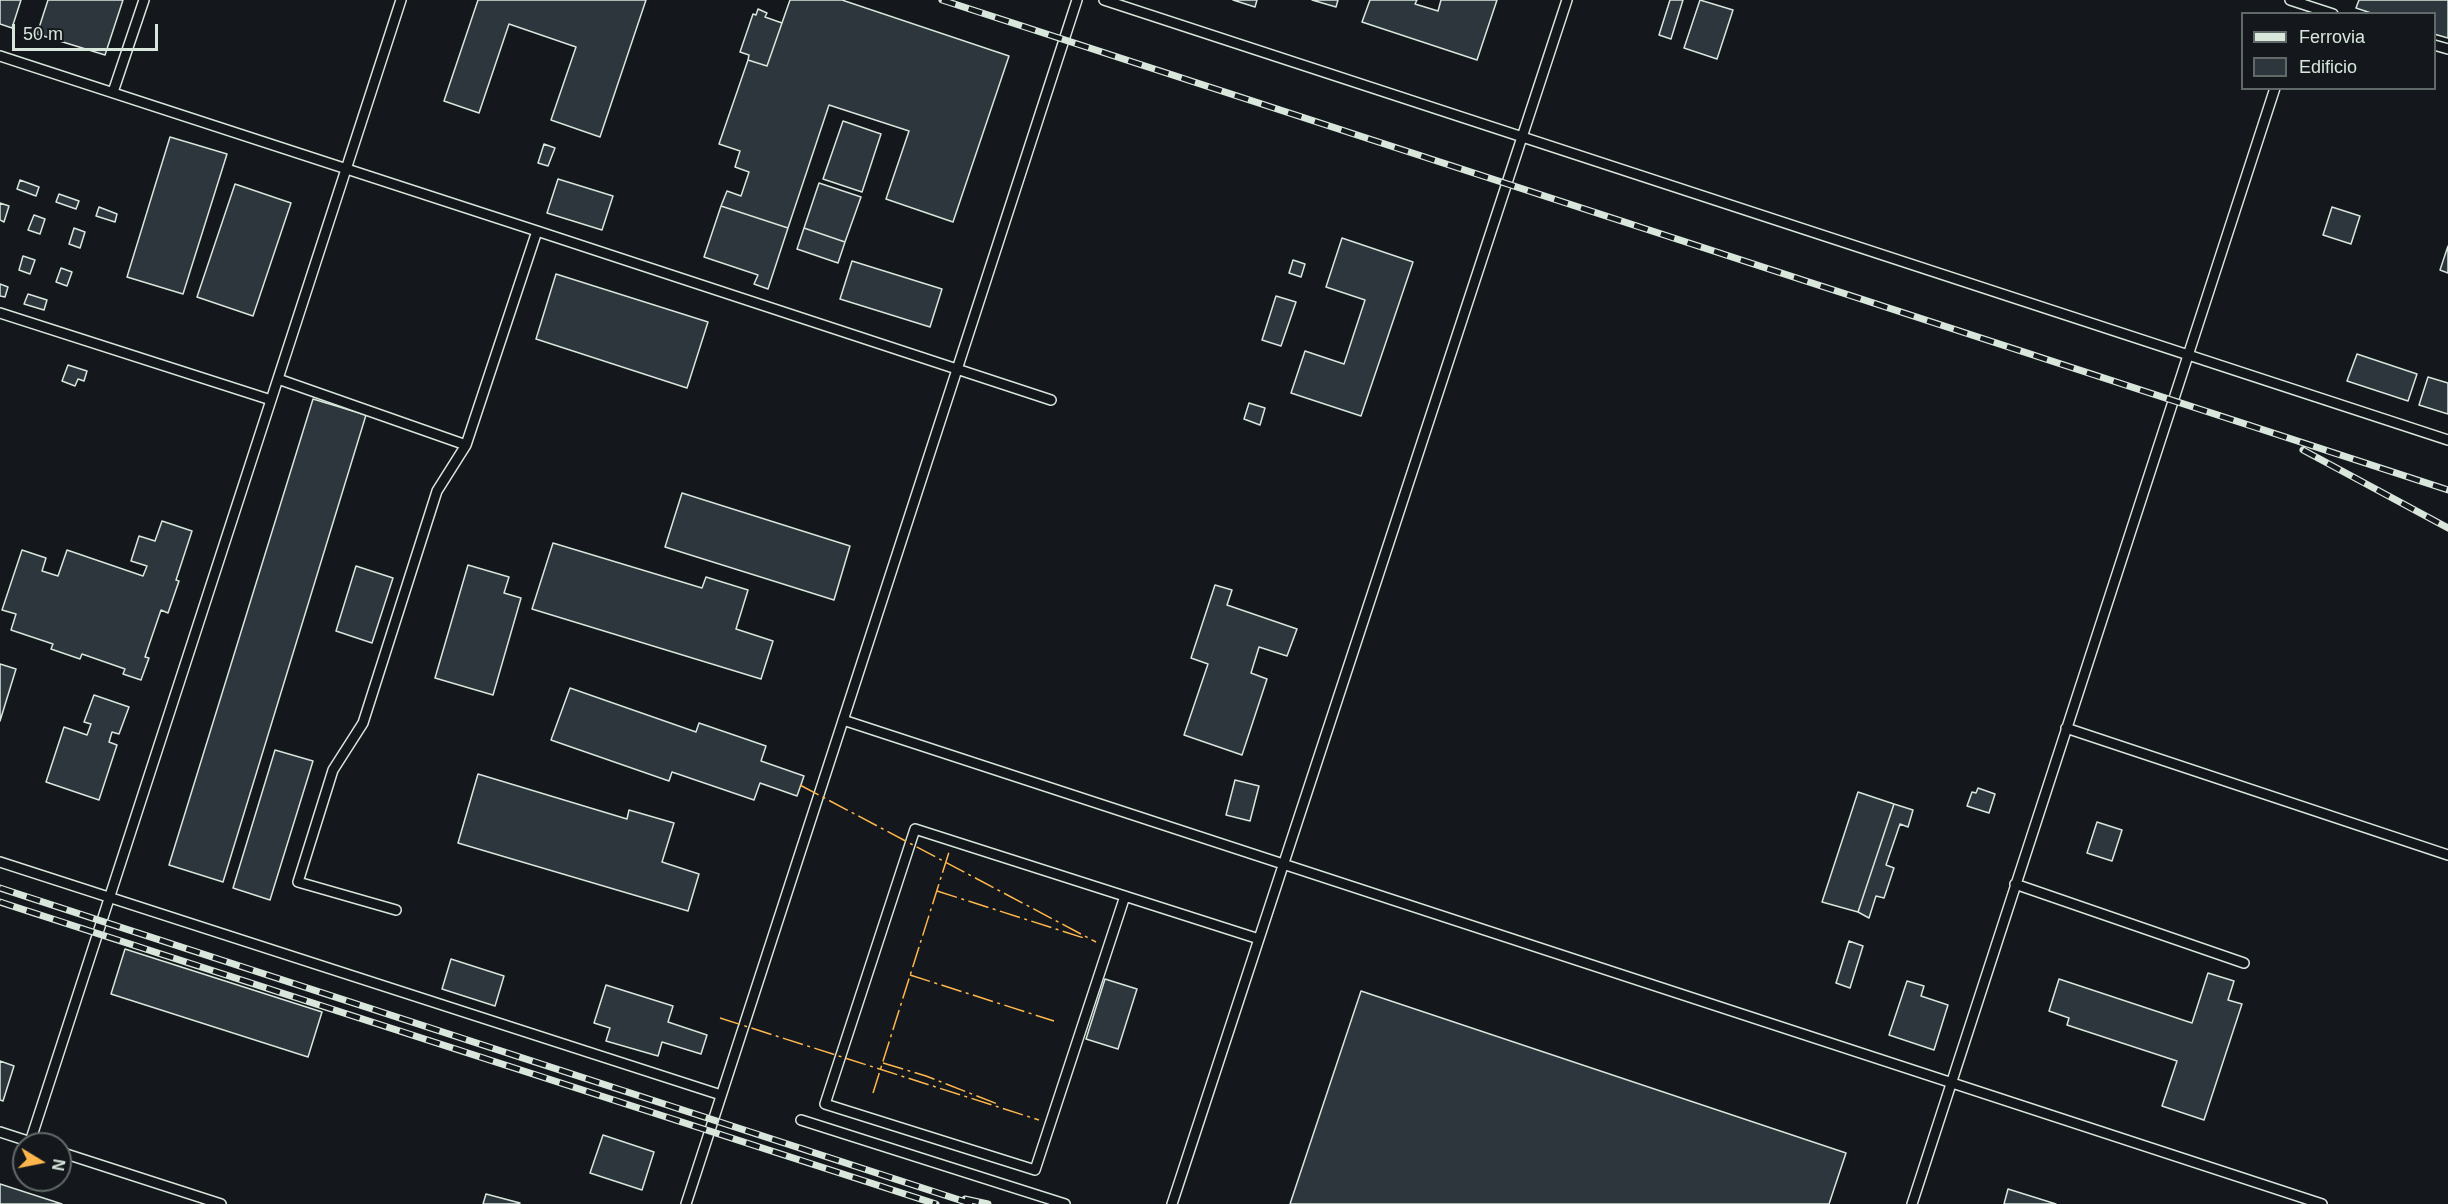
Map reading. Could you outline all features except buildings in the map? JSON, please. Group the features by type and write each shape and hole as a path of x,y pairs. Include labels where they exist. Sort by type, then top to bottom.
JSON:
{"lane":[{"path":"113,92 144,0"},
{"path":"37,1132 110,898 401,0"},
{"path":"686,1204 1077,0"},
{"path":"1104,0 2448,440"},
{"path":"1172,1204 1567,0"},
{"path":"2290,0 2302,6 2325,12"},
{"path":"0,56 1052,400"},
{"path":"1912,1204 2274,90"},
{"path":"396,910 298,882 333,770 363,723 437,491 466,445 537,231"},
{"path":"0,314 271,400"},
{"path":"278,379 466,445"},
{"path":"843,720 2322,1204"},
{"path":"2066,728 2448,855"},
{"path":"1125,896 1035,1170 825,1104 915,829 1125,896 1259,939"},
{"path":"0,862 721,1095"},
{"path":"2015,884 2244,963"},
{"path":"801,1120 1065,1204"},
{"path":"72,1156 221,1204"}],"railway":[{"path":"942,0 2448,490"},
{"path":"2303,450 2448,528"},
{"path":"0,888 972,1204"},
{"path":"0,902 936,1204"},
{"path":"965,1199 988,1204"}],"power":[{"path":"800,785 1096,942"},
{"path":"873,1093 949,852"},
{"path":"937,891 1084,938"},
{"path":"910,975 1054,1021"},
{"path":"720,1018 1039,1120"},
{"path":"883,1063 926,1076 1000,1105"}]}
